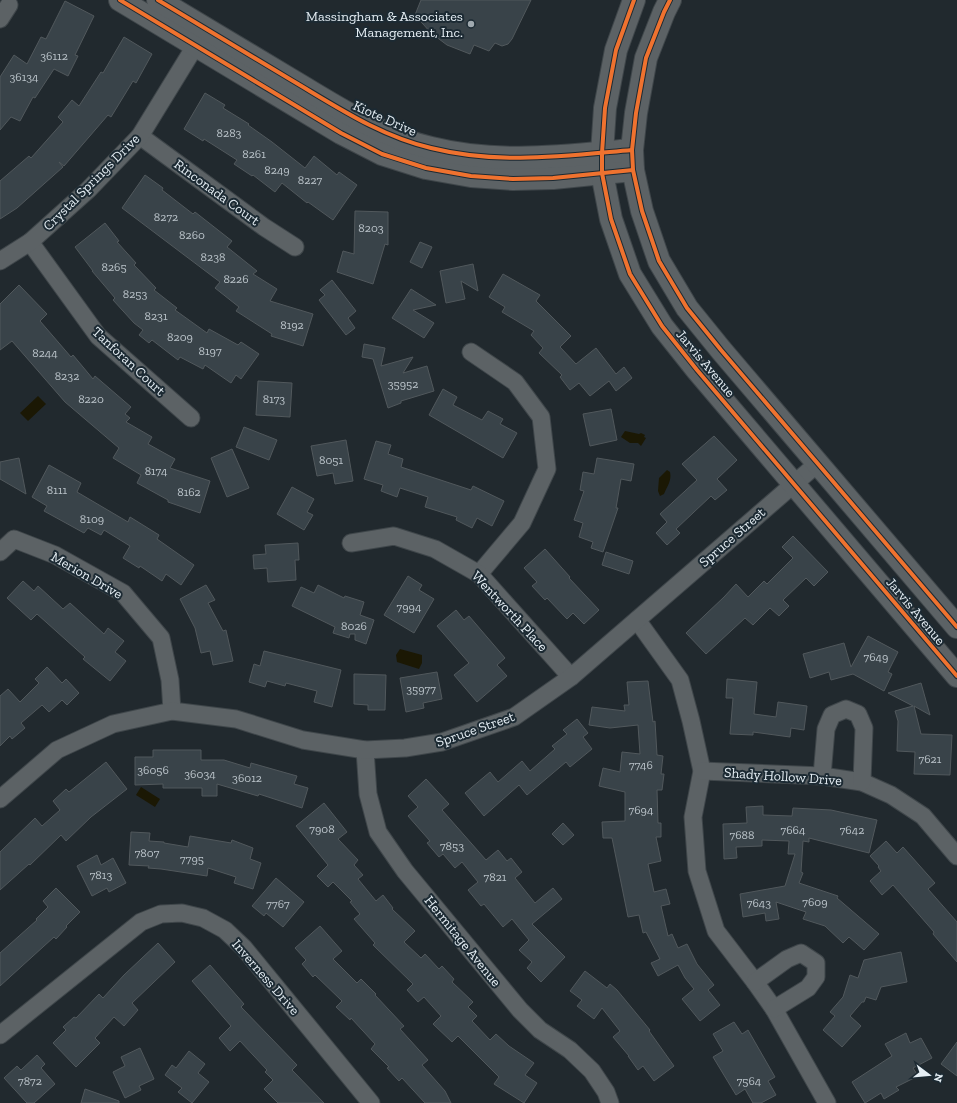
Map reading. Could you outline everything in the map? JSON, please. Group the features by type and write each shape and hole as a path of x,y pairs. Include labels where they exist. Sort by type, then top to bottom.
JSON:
{"main road":[{"name":"Kiote Drive","path":"120,0 201,37 390,135 431,148 474,156 513,159 551,158 602,163 632,160"},
{"name":"Kiote Drive","path":"158,0 201,37"},
{"name":"Jarvis Avenue","path":"634,0 616,50 605,108 602,163 612,219 630,274 662,326 793,484 957,676"},
{"name":"Jarvis Avenue","path":"670,0 646,58 636,113 632,160 642,211 659,261 687,308 817,464 957,627"}],"street":[{"name":"Crystal Springs Drive","path":"0,261 30,242 88,190 140,136 201,37"},
{"name":"Rinconada Court","path":"140,136 264,227 295,247"},
{"name":"Tanforan Court","path":"30,242 98,336 191,418"},
{"path":"471,352 514,382 540,417 547,469 522,524 479,574"},
{"name":"Spruce Street","path":"0,799 57,750 113,724 172,711 236,719 303,740 365,750 405,748 442,742 514,717 571,677 817,464"},
{"name":"Wentworth Place","path":"351,544 394,536 435,548 479,574 571,677"},
{"name":"Merion Drive","path":"0,552 14,539 55,555 122,593 161,638 170,680 172,711"},
{"path":"637,620 680,680 691,721 702,771 693,817 697,871 716,931 774,1009 827,1103"},
{"path":"822,776 826,729 832,715 846,708 858,714 864,728 862,782"},
{"name":"Hermitage Avenue","path":"365,750 368,794 378,832 405,871 520,1010 540,1030 570,1050 592,1071 606,1092 610,1103"},
{"name":"Shady Hollow Drive","path":"702,771 822,776 862,782 891,795 923,816 957,856"},
{"name":"Inverness Drive","path":"0,1035 141,922 161,914 182,913 203,918 225,930 244,948 371,1103"},
{"path":"755,982 787,959 801,953 816,963 816,977 808,988 774,1009"}],"shaded area":[{"path":"38,396 46,404 28,421 20,413"},
{"path":"625,431 639,434 641,433 645,435 644,437 646,438 641,446 638,443 630,443 621,437"},
{"path":"667,470 670,472 670,481 664,494 660,496 658,491 659,478"},
{"path":"400,649 422,655 422,663 419,669 397,662 396,655"},
{"path":"141,787 160,799 155,807 136,795"}],"building":[{"name":"Massingham & Associates Management, Inc.","path":"421,0 531,0 512,39 508,44 502,46 495,43 489,51 474,45 470,54 447,45 431,33 415,15"},
{"path":"65,1 94,16 75,55 78,56 68,76 54,69 35,98 33,97 20,121 11,117 0,130 0,77 14,55 27,64 41,37 46,39"},
{"path":"124,37 152,54 136,83 133,81 111,117 108,115 64,166 59,162 63,167 17,208 0,219 0,181 29,156 31,158 63,122 58,117 72,100 79,106 101,72 103,73"},
{"path":"205,93 225,105 223,108 249,124 248,125 305,168 314,156 337,175 339,172 357,185 333,220 308,202 307,203 282,183 275,192 253,175 252,176 234,164 237,160 204,139 203,141 184,129"},
{"path":"145,175 163,188 162,190 193,214 195,212 232,241 227,247 257,271 253,274 277,289 270,301 313,314 303,346 271,336 272,334 236,311 239,307 215,288 220,282 122,208"},
{"path":"355,211 388,212 388,245 385,244 373,284 337,272 343,251 354,254"},
{"path":"105,223 119,241 117,242 136,263 134,265 156,288 154,290 177,308 175,310 207,333 209,329 238,345 241,342 259,354 241,379 236,375 231,383 205,365 203,369 180,357 178,360 152,340 149,343 139,335 143,330 134,323 113,300 115,298 92,271 75,247"},
{"path":"420,242 432,247 422,268 410,262"},
{"path":"473,264 478,291 461,281 465,299 446,303 440,271"},
{"path":"503,274 540,295 536,301 571,336 560,347 576,364 596,348 616,374 624,367 632,378 616,391 609,381 590,396 579,383 570,390 560,377 562,375 539,353 543,348 531,335 534,331 502,312 505,307 489,297"},
{"path":"332,280 356,311 348,318 355,328 346,335 319,300 325,295 320,290"},
{"path":"19,285 47,314 40,321 71,357 73,355 93,379 95,376 131,407 125,414 130,418 126,422 152,437 148,444 175,459 170,468 210,481 200,513 168,502 168,500 137,483 141,475 113,458 119,448 65,402 12,341 0,350 0,304"},
{"path":"411,289 436,305 413,310 434,323 424,338 392,318"},
{"path":"364,344 385,348 381,366 413,357 403,373 427,366 434,391 401,401 401,403 388,408 373,359 362,357"},
{"path":"258,381 292,383 290,417 256,415"},
{"path":"443,389 457,397 453,405 482,420 488,411 503,419 500,424 517,433 503,458 429,415"},
{"path":"611,409 617,440 590,446 583,414"},
{"path":"244,427 277,440 269,460 236,447"},
{"path":"714,436 737,460 717,479 727,490 715,500 711,496 676,529 680,533 667,545 656,533 667,522 660,514 697,480 682,464"},
{"path":"346,440 353,481 335,484 333,473 317,476 311,446"},
{"path":"376,441 391,445 388,454 403,459 401,467 471,490 473,486 504,501 492,526 477,518 472,528 456,520 457,517 425,507 428,497 400,488 397,497 381,491 383,485 364,479"},
{"path":"232,449 249,488 227,497 211,458"},
{"path":"19,458 26,494 0,479 0,462"},
{"path":"597,458 634,464 631,481 621,479 616,508 618,508 603,552 591,548 593,542 579,537 583,523 574,520 584,491 580,490 583,472 594,474"},
{"path":"49,465 81,483 77,492 128,522 130,517 159,535 157,539 194,565 181,585 166,574 162,581 140,566 139,568 123,558 130,546 104,530 101,535 88,528 84,533 44,511 47,506 32,497"},
{"path":"292,487 314,499 307,512 313,515 304,530 277,514"},
{"path":"793,536 828,572 814,586 806,578 783,600 789,606 779,616 770,608 753,625 745,618 706,654 686,633 736,584 748,597 764,581 767,584 793,558 782,547"},
{"path":"298,543 299,560 295,560 296,580 268,582 267,568 254,569 253,555 266,554 265,545"},
{"path":"545,549 570,577 569,578 599,610 584,624 573,613 567,619 547,598 545,600 532,586 537,582 524,568"},
{"path":"606,552 633,561 629,574 602,565"},
{"path":"408,576 422,585 419,590 434,599 414,633 384,615"},
{"path":"23,581 34,591 38,586 63,609 70,603 104,634 108,628 124,641 115,652 126,661 110,681 83,659 85,657 37,614 31,620 7,598"},
{"path":"206,585 215,600 208,603 223,631 226,630 233,661 213,665 210,651 201,653 195,628 180,599"},
{"path":"318,585 344,598 345,596 364,602 360,615 374,620 366,644 355,640 355,634 350,634 349,638 333,633 335,627 292,606 301,587 314,593"},
{"path":"456,610 464,620 469,616 505,658 497,665 507,676 477,702 454,675 469,663 437,626"},
{"path":"868,636 898,652 888,672 892,674 884,691 853,674 831,680 829,672 810,678 803,654 844,643 851,667"},
{"path":"264,651 341,670 332,707 314,702 317,691 286,683 285,686 267,681 265,687 249,682 254,664 260,666"},
{"path":"47,667 62,683 66,679 79,693 67,705 62,700 49,712 42,705 21,723 25,728 12,739 10,736 0,746 0,696 8,689 20,702 39,683 35,679"},
{"path":"437,672 442,699 423,703 424,708 406,712 400,678"},
{"path":"354,674 386,675 385,710 368,710 368,705 354,704"},
{"path":"727,679 757,682 754,714 776,717 778,702 807,706 804,730 791,728 790,737 753,732 753,735 730,734 733,698 726,698"},
{"path":"648,681 653,722 655,721 657,755 663,756 661,774 664,774 662,790 657,790 658,823 661,823 661,837 656,837 661,861 648,864 654,892 666,889 670,904 661,906 668,936 672,934 678,948 687,944 697,964 714,985 708,990 720,1005 700,1021 682,999 694,989 685,978 678,965 658,976 651,963 660,959 646,932 643,933 639,915 628,917 612,838 603,838 602,822 625,821 625,792 599,786 603,768 620,772 622,752 640,754 638,725 610,728 589,725 592,707 625,711 624,705 629,705 627,682"},
{"path":"921,683 930,715 914,706 921,734 952,735 950,775 914,774 915,752 897,751 898,721 895,711 913,706 888,693"},
{"path":"577,719 588,733 583,737 592,749 570,767 566,762 527,795 519,785 484,816 465,793 490,772 498,782 522,761 530,771 555,749 552,746 567,734 563,730"},
{"path":"153,750 201,750 201,760 224,760 250,768 251,763 297,776 294,784 308,788 302,808 259,794 258,796 217,784 217,796 202,796 202,788 163,788 163,784 135,785 135,757 153,757"},
{"path":"106,762 127,789 91,817 66,841 61,835 30,865 29,864 0,890 0,852 35,818 42,826 60,810 53,801 66,789 69,792"},
{"path":"426,779 449,804 442,810 486,860 498,850 507,861 511,858 522,872 515,878 535,903 553,888 562,899 532,924 565,957 541,982 527,968 532,962 519,950 529,940 512,919 503,927 484,904 481,906 468,890 478,882 462,862 455,868 443,854 439,857 427,843 430,841 408,816 418,807 408,796"},
{"path":"324,803 347,832 338,839 358,860 354,865 363,875 358,879 376,901 383,895 393,908 392,909 415,931 404,942 421,958 425,954 439,969 442,966 454,979 452,982 473,1002 468,1007 477,1016 472,1021 490,1040 496,1034 509,1046 534,1063 525,1075 537,1083 524,1103 494,1084 499,1077 458,1036 452,1042 433,1024 441,1016 424,997 418,1002 407,990 413,984 373,945 375,943 354,919 360,914 350,902 352,901 333,882 328,887 317,876 328,865 296,826"},
{"path":"763,806 763,815 792,816 793,808 831,810 877,820 869,853 809,838 809,842 803,841 801,872 803,873 799,883 838,896 837,898 879,934 864,950 849,937 843,943 825,926 803,919 806,912 776,902 779,919 766,921 765,913 743,917 740,894 785,886 795,854 788,854 789,841 762,840 762,846 736,847 737,858 724,859 723,824 747,823 746,807"},
{"path":"563,823 574,835 563,845 552,834"},
{"path":"131,832 150,833 149,841 164,842 188,847 190,836 231,843 232,840 253,848 250,859 261,863 253,889 234,883 236,877 208,868 207,876 148,868 149,866 129,865"},
{"path":"886,841 897,853 903,847 935,883 928,889 957,922 957,962 933,934 934,932 893,885 882,895 870,881 881,871 878,867 879,866 870,856"},
{"path":"97,855 101,865 113,858 126,883 109,892 107,888 92,896 77,866"},
{"path":"276,878 304,902 283,927 266,913 264,916 252,906"},
{"path":"56,888 80,912 56,939 54,937 0,986 0,953 37,920 36,919 48,907 43,901"},
{"path":"320,926 342,951 333,959 357,983 361,979 404,1026 400,1029 428,1060 422,1065 445,1091 451,1103 425,1103 402,1078 399,1081 387,1068 389,1067 371,1049 375,1044 351,1018 350,1020 336,1007 342,1001 315,975 313,977 302,964 306,960 295,948"},
{"path":"158,943 175,962 132,1003 138,1010 124,1026 114,1017 95,1038 100,1043 76,1067 53,1043 66,1030 63,1027 74,1017 76,1018 99,994 103,998 124,975"},
{"path":"901,952 907,982 881,987 876,1000 866,997 864,1002 862,1002 850,1016 861,1026 842,1047 823,1030 835,1016 830,1012 843,997 850,975 858,978 864,960"},
{"path":"210,965 244,1004 241,1007 297,1065 292,1070 324,1103 278,1103 264,1089 273,1080 265,1072 267,1070 240,1041 230,1051 219,1038 231,1026 192,981"},
{"path":"585,971 607,988 610,984 617,990 650,1030 649,1031 674,1066 654,1081 643,1066 638,1070 629,1056 613,1037 620,1031 602,1008 594,1019 577,1006 582,1000 570,991"},
{"path":"734,1022 742,1034 748,1030 775,1077 768,1081 776,1095 761,1103 753,1103 745,1089 736,1095 713,1057 723,1051 713,1034"},
{"path":"906,1033 910,1043 921,1038 932,1058 913,1068 918,1076 896,1087 899,1090 884,1099 881,1093 865,1103 852,1082 892,1056 885,1044"},
{"path":"957,1042 957,1076 941,1064"},
{"path":"140,1048 154,1079 139,1086 141,1090 125,1098 113,1072 125,1066 121,1057"},
{"path":"189,1051 205,1064 198,1073 209,1082 192,1103 178,1092 182,1088 165,1075 172,1065 176,1068"},
{"path":"37,1055 45,1064 41,1068 55,1084 34,1103 27,1103 4,1078 17,1066 21,1070"},
{"path":"85,1089 119,1101 119,1103 81,1103"}],"cycle path":[{"path":"120,0 341,133 382,154 426,168 471,176 513,179 553,178 633,170"},
{"path":"158,0 359,120 412,143 456,153 507,158 532,158 632,150"},
{"path":"634,0 616,50 605,108 602,153 602,173 611,219 630,274 662,326 697,370 957,676"},
{"path":"670,0 646,58 636,113 632,150 633,170 642,211 659,261 687,308 721,350 957,627"}],"place":[{"name":"Massingham & Associates Management, Inc.","path":"471,24"}]}
